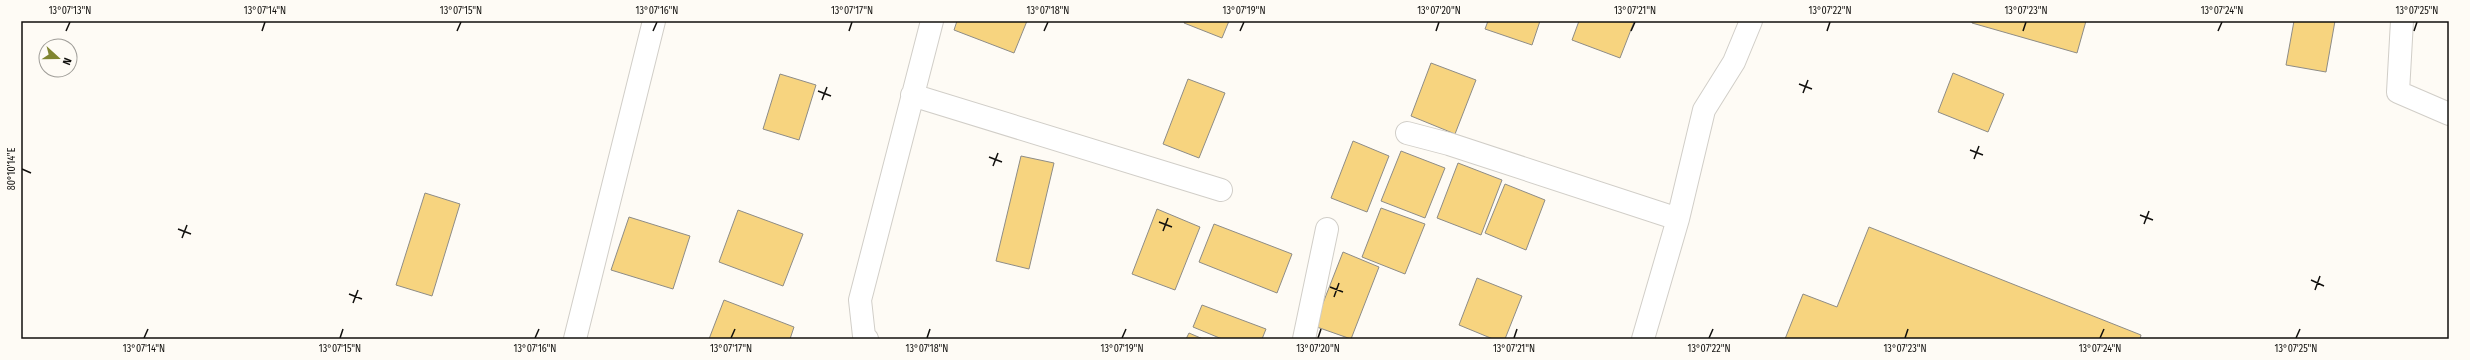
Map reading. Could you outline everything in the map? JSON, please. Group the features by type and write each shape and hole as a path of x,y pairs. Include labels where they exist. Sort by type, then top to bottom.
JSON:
{"street":[{"path":"575,339 654,21"},
{"path":"867,339 864,336 860,300 932,21"},
{"path":"1643,339 1678,219 1704,110 1734,62 1751,21"},
{"path":"2402,21 2398,92 2449,114"},
{"path":"912,95 1221,190"},
{"path":"1407,133 1449,144 1678,219"},
{"path":"1304,339 1327,229"}],"building":[{"path":"957,21 1027,21 1014,53 954,30"},
{"path":"1185,21 1229,21 1222,38 1184,23"},
{"path":"1488,21 1540,21 1532,45 1485,29"},
{"path":"1579,21 1634,22 1620,58 1572,40"},
{"path":"1972,21 2086,21 2077,53 1972,23"},
{"path":"2294,21 2335,21 2326,72 2286,65"},
{"path":"1431,63 1476,80 1455,134 1411,116"},
{"path":"1953,73 2004,94 1988,132 1938,112"},
{"path":"780,74 816,85 799,140 763,129"},
{"path":"1188,79 1225,93 1199,158 1163,144"},
{"path":"1353,141 1389,156 1367,212 1331,198"},
{"path":"1401,151 1445,168 1425,218 1381,201"},
{"path":"1021,156 1054,163 1029,269 996,261"},
{"path":"1458,163 1502,180 1481,235 1437,218"},
{"path":"1505,184 1545,200 1526,250 1485,233"},
{"path":"425,193 460,204 432,296 396,285"},
{"path":"1381,208 1425,224 1405,274 1362,257"},
{"path":"1157,209 1200,227 1175,290 1132,274"},
{"path":"738,210 803,234 783,286 719,262"},
{"path":"629,217 690,236 673,289 611,270"},
{"path":"1214,224 1292,254 1277,293 1199,262"},
{"path":"1869,227 2141,335 2140,339 1785,339 1803,294 1837,307"},
{"path":"1343,252 1379,267 1351,339 1314,326"},
{"path":"1477,278 1522,296 1505,339 1493,339 1459,325"},
{"path":"724,300 794,327 790,339 709,339"},
{"path":"1202,305 1266,329 1262,339 1222,339 1193,327"},
{"path":"1189,333 1203,339 1186,339"}]}
